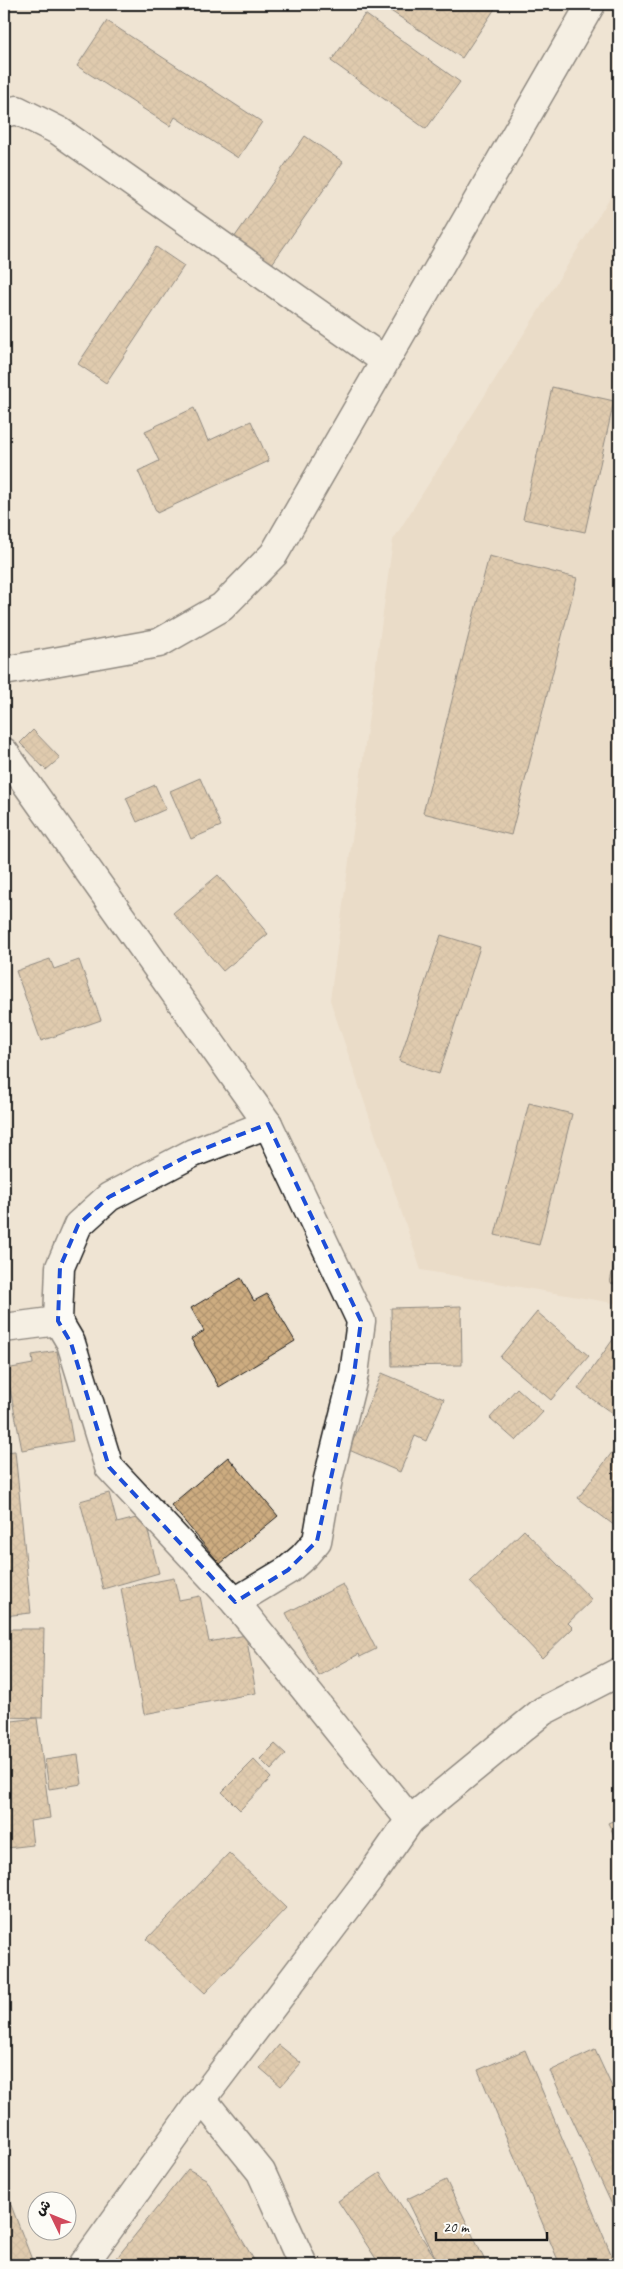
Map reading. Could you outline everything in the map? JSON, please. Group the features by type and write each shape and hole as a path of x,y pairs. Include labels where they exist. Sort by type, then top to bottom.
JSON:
{"street":[{"path":"4,671 159,643 222,606 274,554 384,360 591,4"},
{"path":"4,113 17,110 59,131 384,360"},
{"path":"4,752 268,1124 361,1321 354,1374 328,1479 317,1540 303,1557 288,1570 235,1602"},
{"path":"268,1124 193,1153 109,1197 78,1225 60,1267 58,1320 71,1343 109,1467 235,1602 410,1820"},
{"path":"4,1328 58,1320"},
{"path":"83,2265 202,2099 368,1880 410,1820 543,1711 619,1672"},
{"path":"202,2099 261,2172 303,2265"}],"highlighted area":[{"path":"268,1124 361,1321 354,1374 317,1541 288,1570 235,1602 109,1467 71,1343 58,1321 60,1267 78,1225 109,1197 193,1153"}],"shaded area":[{"path":"619,184 619,1304 421,1270 330,1000 393,540"}],"building":[{"path":"380,4 498,4 462,58"},
{"path":"365,14 460,82 426,129 331,61"},
{"path":"107,21 262,122 238,158 175,117 170,126 77,66"},
{"path":"305,136 343,162 272,264 234,238"},
{"path":"156,247 184,266 106,383 78,364"},
{"path":"552,387 614,401 585,532 523,519"},
{"path":"194,408 208,441 251,421 269,461 157,513 138,471 159,461 145,431"},
{"path":"489,556 577,578 511,835 423,813"},
{"path":"33,730 60,758 46,770 20,743"},
{"path":"200,778 221,826 191,839 170,791"},
{"path":"155,785 166,809 137,822 126,798"},
{"path":"218,875 268,934 223,971 173,913"},
{"path":"441,935 480,947 439,1074 399,1061"},
{"path":"50,959 54,969 79,960 101,1020 41,1041 16,971"},
{"path":"529,1103 572,1114 539,1245 495,1235"},
{"path":"619,1238 619,1285 610,1283"},
{"path":"241,1278 254,1301 267,1294 295,1341 219,1387 191,1339 204,1331 191,1308"},
{"path":"461,1306 462,1365 392,1366 391,1308"},
{"path":"537,1312 589,1356 551,1400 500,1357"},
{"path":"614,1338 619,1342 619,1418 578,1389"},
{"path":"57,1351 73,1441 22,1450 6,1369 33,1364 32,1355"},
{"path":"382,1373 444,1399 426,1441 415,1436 400,1472 349,1450"},
{"path":"517,1388 543,1412 516,1441 490,1418"},
{"path":"619,1443 619,1529 578,1498"},
{"path":"15,1451 31,1613 4,1616 4,1452"},
{"path":"228,1457 278,1516 220,1564 171,1505"},
{"path":"109,1493 117,1523 144,1516 159,1573 103,1589 80,1501"},
{"path":"524,1530 592,1600 568,1623 573,1628 542,1658 470,1582"},
{"path":"174,1578 179,1600 200,1596 209,1642 246,1635 256,1693 144,1714 121,1588"},
{"path":"343,1584 376,1649 360,1657 359,1654 319,1676 286,1613"},
{"path":"4,1629 44,1629 42,1718 4,1717"},
{"path":"37,1718 50,1818 30,1821 33,1845 7,1848 4,1821 4,1722"},
{"path":"275,1744 286,1754 271,1770 260,1759"},
{"path":"78,1755 82,1784 49,1789 45,1760"},
{"path":"254,1760 271,1778 240,1810 222,1792"},
{"path":"619,1818 619,1845 608,1823"},
{"path":"229,1853 286,1908 205,1993 147,1939"},
{"path":"279,2045 301,2063 281,2086 260,2068"},
{"path":"525,2050 614,2261 603,2265 560,2265 478,2070"},
{"path":"595,2050 619,2102 619,2220 550,2071"},
{"path":"188,2169 206,2179 257,2265 111,2265"},
{"path":"380,2173 440,2265 380,2265 338,2201"},
{"path":"446,2180 487,2265 439,2265 407,2199"},
{"path":"4,2187 34,2265 4,2265"}]}
